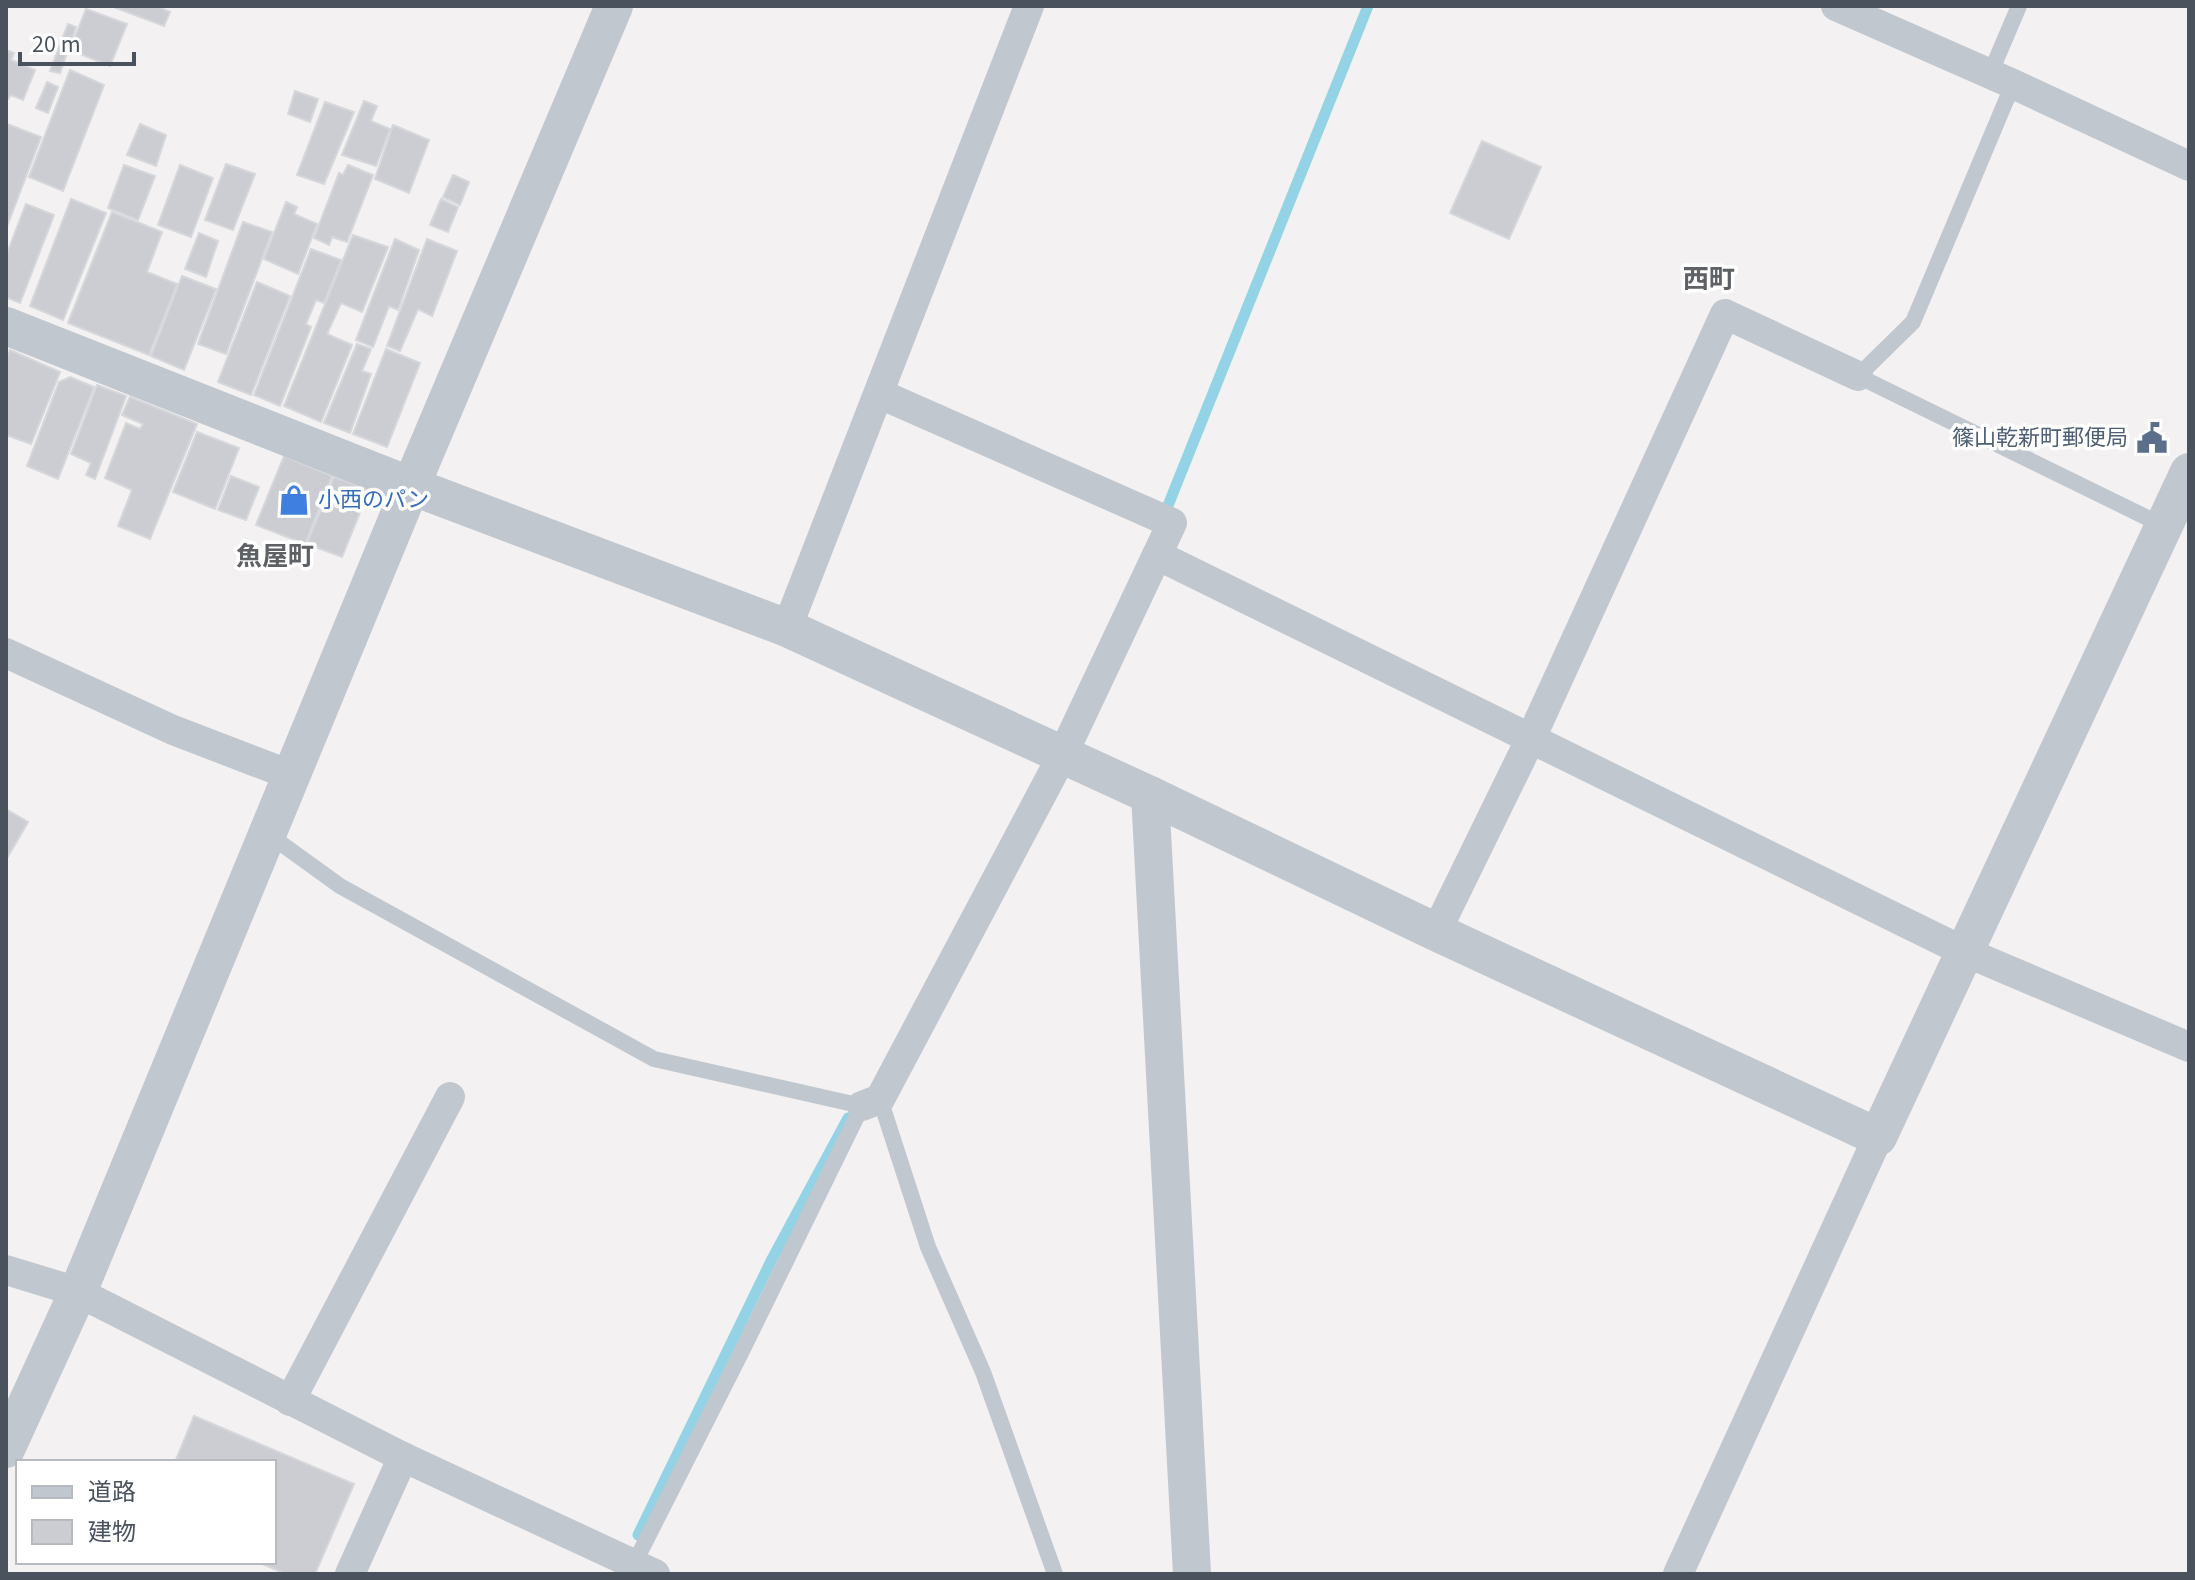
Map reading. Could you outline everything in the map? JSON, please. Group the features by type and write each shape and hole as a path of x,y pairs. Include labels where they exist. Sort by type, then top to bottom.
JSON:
{"street":[{"path":"6,1449 78,1292 411,486 614,6"},
{"path":"787,628 1029,6"},
{"path":"1836,6 2189,166"},
{"path":"1436,932 1531,738 1725,314 1858,376"},
{"path":"6,326 411,486 787,628 1878,1137"},
{"path":"871,1102 1062,756 1172,523 880,394"},
{"path":"1678,1574 1963,951 2189,472"},
{"path":"1157,555 1963,951 2189,1047"},
{"path":"6,653 173,730 293,776"},
{"path":"1150,795 1192,1574"},
{"path":"290,1401 450,1097"},
{"path":"6,1270 78,1292 403,1457 644,1569"},
{"path":"350,1574 403,1457"}],"lane":[{"path":"2019,6 2001,79 1913,322 1858,376 2165,527"},
{"path":"268,834 340,886 654,1059 871,1102"},
{"path":"644,1569 749,1338 871,1102"},
{"path":"871,1102 928,1247 983,1372 1055,1574"}],"building":[{"path":"111,6 156,6 170,12 164,26"},
{"path":"86,9 127,24 110,66 70,50"},
{"path":"68,24 76,27 60,73 50,71"},
{"path":"6,50 14,53 11,60 35,70 23,100 11,95 6,102"},
{"path":"70,70 104,85 63,191 29,177"},
{"path":"47,82 58,87 48,113 36,108"},
{"path":"295,91 318,99 310,122 288,114"},
{"path":"364,101 377,106 371,121 390,129 376,166 342,155"},
{"path":"325,102 354,112 324,184 297,175"},
{"path":"140,124 166,135 156,166 127,155"},
{"path":"393,125 429,140 409,193 375,179"},
{"path":"6,126 41,137 6,229"},
{"path":"1482,141 1541,167 1509,239 1450,213"},
{"path":"226,164 255,174 233,230 205,220"},
{"path":"124,165 155,176 138,220 108,208"},
{"path":"180,165 213,178 191,237 158,225"},
{"path":"348,165 373,175 347,242 332,237 329,245 314,238 339,173 343,175"},
{"path":"453,175 469,182 460,205 443,197"},
{"path":"71,199 106,213 63,320 30,306"},
{"path":"441,199 458,207 448,232 430,225"},
{"path":"286,202 297,207 294,214 317,224 298,274 264,259"},
{"path":"26,204 54,215 20,303 6,297 6,256"},
{"path":"112,212 162,232 147,272 177,284 149,355 68,323"},
{"path":"243,222 272,232 226,354 198,344"},
{"path":"199,233 218,241 206,277 185,269"},
{"path":"353,235 388,247 362,312 341,303 327,334 352,345 321,422 284,406"},
{"path":"395,239 419,250 398,310 389,306 373,347 356,340"},
{"path":"427,239 457,251 432,316 418,309 400,351 387,346"},
{"path":"311,249 341,260 324,303 316,300 306,324 311,327 280,406 254,395"},
{"path":"182,276 216,289 184,370 151,356"},
{"path":"257,282 290,296 251,395 218,382"},
{"path":"357,344 371,349 362,371 371,374 350,433 324,423"},
{"path":"386,349 420,363 387,447 353,434"},
{"path":"10,350 60,372 31,444 6,435 6,359"},
{"path":"70,377 94,387 58,479 27,466 59,382"},
{"path":"97,385 126,396 95,479 86,475 91,463 71,454"},
{"path":"130,397 197,424 150,539 118,526 132,490 105,478 126,423 140,429 143,424 122,415"},
{"path":"197,432 239,448 215,509 173,492"},
{"name":"小西のパン","path":"284,456 332,476 305,544 256,525"},
{"path":"231,476 259,487 246,520 218,510"},
{"path":"334,477 369,490 342,557 307,544"},
{"path":"6,809 28,822 6,860"},
{"path":"194,1416 354,1484 315,1574 286,1574 263,1564 276,1564 276,1460 176,1460"}],"waterway":[{"path":"1163,518 1368,6"},
{"path":"638,1535 772,1259 848,1118"}],"place":[{"name":"篠山乾新町郵便局","path":"2152,438"},
{"name":"小西のパン","path":"294,500"}],"district":[{"name":"西町","path":"1709,279"},
{"name":"魚屋町","path":"275,556"}]}
